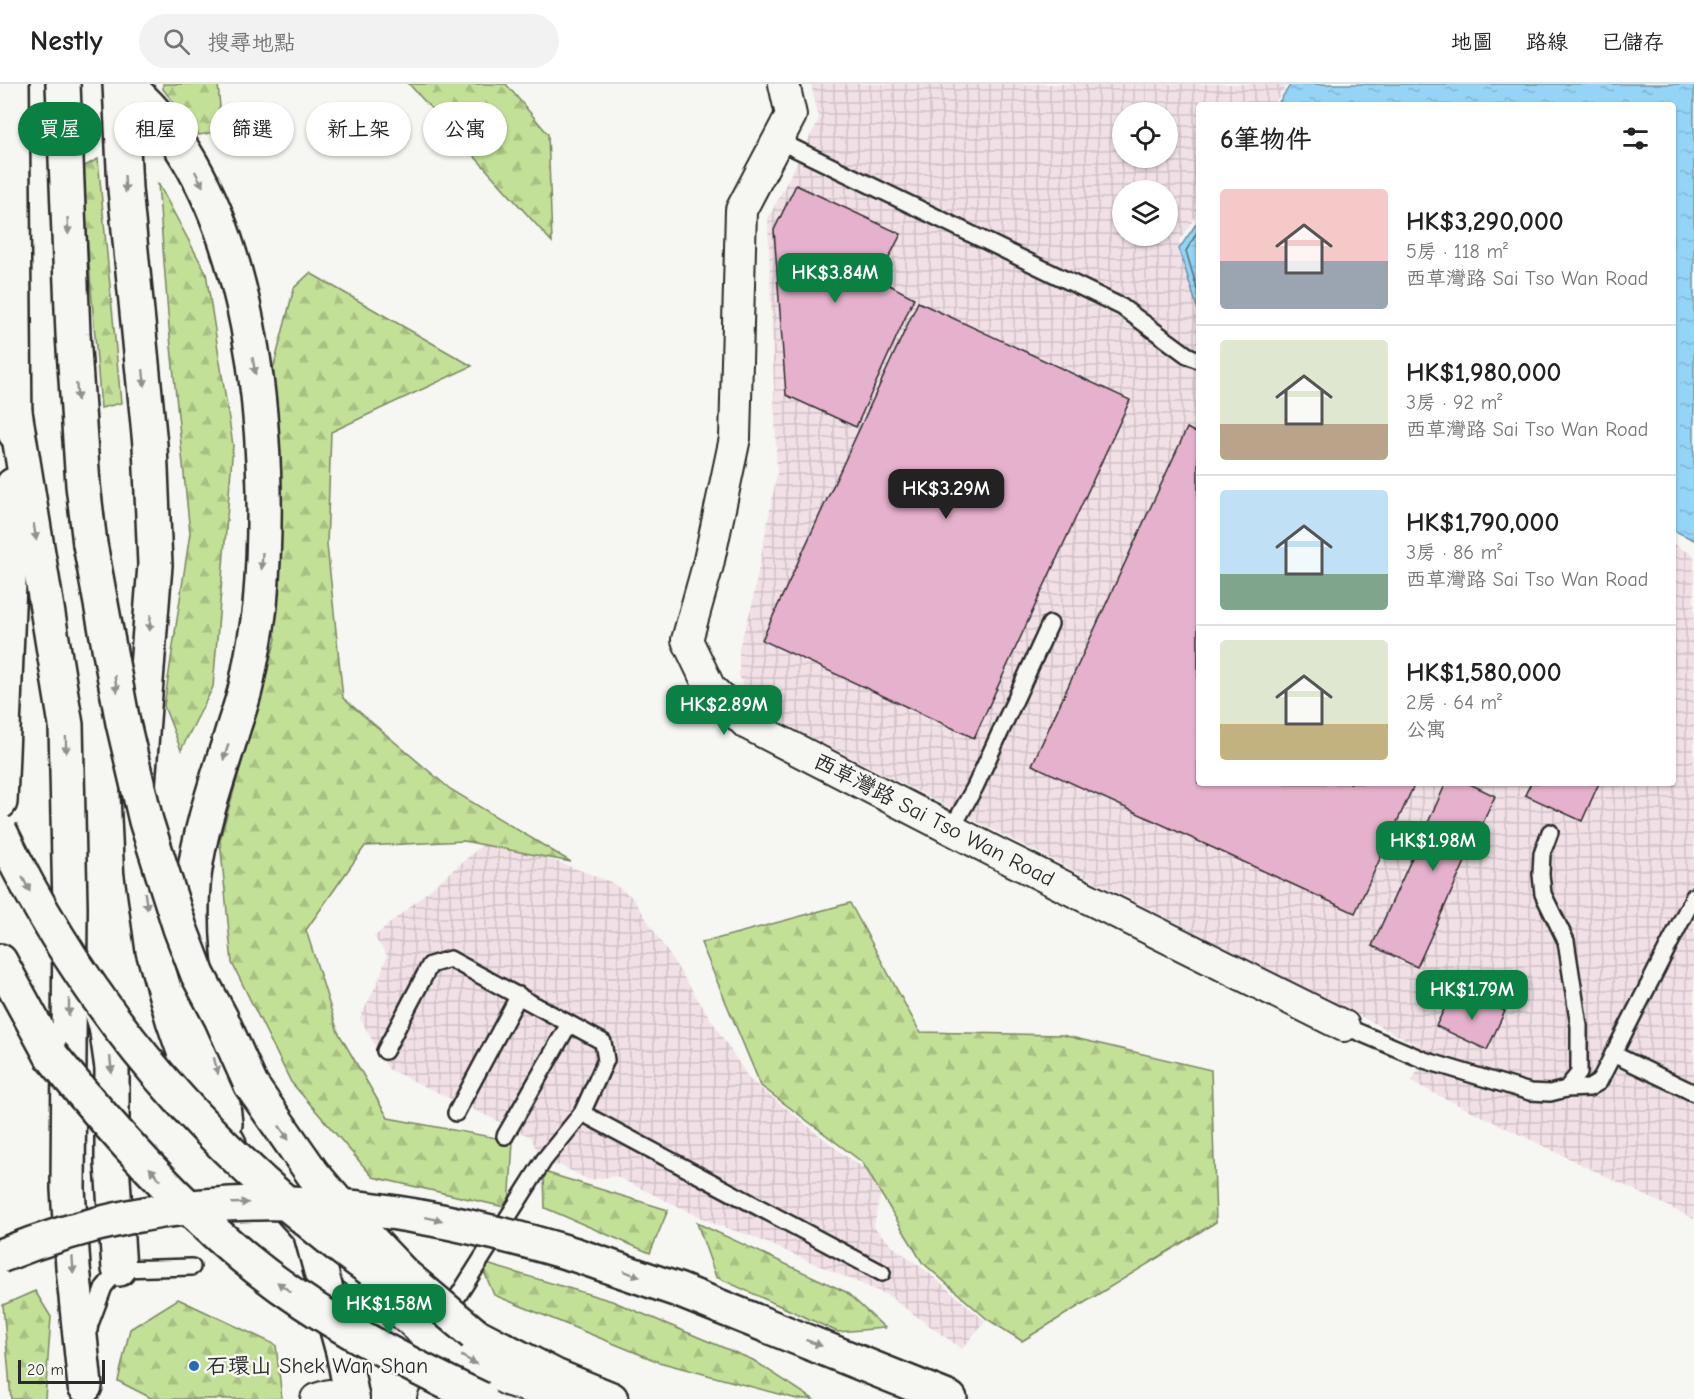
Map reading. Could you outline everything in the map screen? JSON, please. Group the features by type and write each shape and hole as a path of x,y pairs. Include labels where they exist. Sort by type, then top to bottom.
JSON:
{"highway":[{"path":"0,802 15,412 12,84"},
{"path":"63,84 73,334 83,485 89,532 123,723 146,821 180,928 198,975 221,1018 251,1085 313,1174 359,1228 403,1274 474,1334"},
{"path":"120,84 125,189 150,445 155,565 138,784 142,871 153,951 173,1020 196,1086 228,1142 310,1231 343,1352 353,1399"},
{"path":"125,84 151,107 172,134 205,192 229,254 238,286 255,372 261,419 265,503 258,619 245,690 208,809 194,876 191,926 199,1003 218,1072 228,1142"},
{"path":"15,412 66,725 70,907 69,1189 73,1267 86,1393"},
{"path":"0,831 33,897 95,995 134,1048 205,1128 256,1177 326,1236 376,1274 474,1334 555,1376 611,1399"},
{"path":"70,907 106,1026 112,1068 112,1164 119,1269"},
{"path":"0,961 51,1055"},
{"path":"0,1005 51,1055 94,1109 169,1190 244,1257 300,1299 352,1332 391,1355 481,1399"},
{"path":"0,1256 57,1235 99,1223 169,1209 203,1205 292,1203 413,1215 528,1240 627,1272 775,1328 950,1399"}],"street":[{"name":"西草灣路 Sai Tso Wan Road","path":"784,84 790,115 741,210 735,438 708,565 687,640 710,688 747,724 951,830 1344,1026"},
{"path":"310,1231 428,1337 509,1382 566,1399"},
{"path":"433,1399 509,1382"},
{"path":"316,1399 329,1395 353,1399"}],"lane":[{"path":"777,140 1122,307 1187,355 1196,359"},
{"path":"951,830 975,787 1050,624"},
{"path":"1551,832 1542,854 1543,894 1566,941 1579,1026 1579,1072 1566,1089"},
{"path":"1344,1026 1424,1060 1530,1092 1550,1093 1566,1089 1589,1088 1599,1082 1694,896"},
{"path":"385,1051 430,965 450,959 603,1042 606,1060 582,1113 544,1160 453,1306 428,1337"},
{"path":"456,1113 519,995"},
{"path":"505,1136 569,1024"},
{"path":"1613,1054 1694,1093"},
{"path":"582,1113 882,1273"},
{"path":"86,1393 90,1324 104,1287 119,1269 192,1267"}],"shaded area":[{"path":"811,84 1288,84 1275,102 1196,102 1196,216 1179,241 1196,304 1196,786 1676,786 1676,546 1694,555 1694,1219 1411,1082 1429,1051 773,718 748,700 739,675 739,647 751,609 777,473 768,219 819,119"},
{"path":"492,837 611,882 633,898 749,1079 852,1161 863,1167 895,1149 886,1191 879,1199 874,1227 891,1245 930,1274 985,1321 962,1349 887,1295 751,1236 717,1225 615,1176 589,1180 560,1165 548,1167 543,1164 531,1137 388,1069 360,1018 380,977 387,955 374,937"}],"green space":[{"path":"163,84 218,84 220,102 210,102 210,133 198,134 198,102 173,102 163,89"},
{"path":"409,84 506,84 548,134 552,242 474,156 507,156 507,102 425,102"},
{"path":"98,159 121,403 101,408 81,168"},
{"path":"158,183 206,273 233,445 213,687 181,750 164,706 190,533 169,327"},
{"path":"310,273 472,366 331,432 327,545 343,698 450,789 571,862 464,841 365,846 306,930 338,1032 388,1118 513,1141 509,1208 373,1177 291,1082 232,963 220,840 276,639 245,477 294,288"},
{"path":"850,903 920,1032 1062,1035 1211,1070 1216,1222 1022,1341 987,1319 922,1262 862,1162 761,1086 701,943"},
{"path":"544,1172 668,1210 650,1253 545,1208"},
{"path":"697,1223 846,1292 885,1328 838,1332 716,1277"},
{"path":"480,1262 612,1301 753,1360 813,1399 797,1399 659,1362 494,1295"},
{"path":"35,1291 51,1317 45,1399 11,1399 3,1305"},
{"path":"178,1299 276,1345 282,1399 153,1399 118,1381 130,1329"}],"water":[{"path":"1291,84 1694,84 1694,540 1676,531 1676,102 1279,102"},
{"path":"1196,224 1196,304 1179,249"}],"building":[{"path":"796,185 901,234 878,279 914,298 856,427 786,395 774,230"},
{"path":"918,302 1130,400 974,738 762,640"},
{"path":"1187,428 1196,433 1196,786 1414,786 1355,913 1032,765"},
{"path":"1445,786 1474,786 1495,796 1417,967 1372,946"},
{"path":"1530,786 1598,786 1582,821 1525,795"},
{"path":"1470,995 1505,1011 1487,1050 1436,1026 1448,1001 1464,1008"}],"place":[{"name":"石環山 Shek Wan Shan","path":"194,1366"}]}
